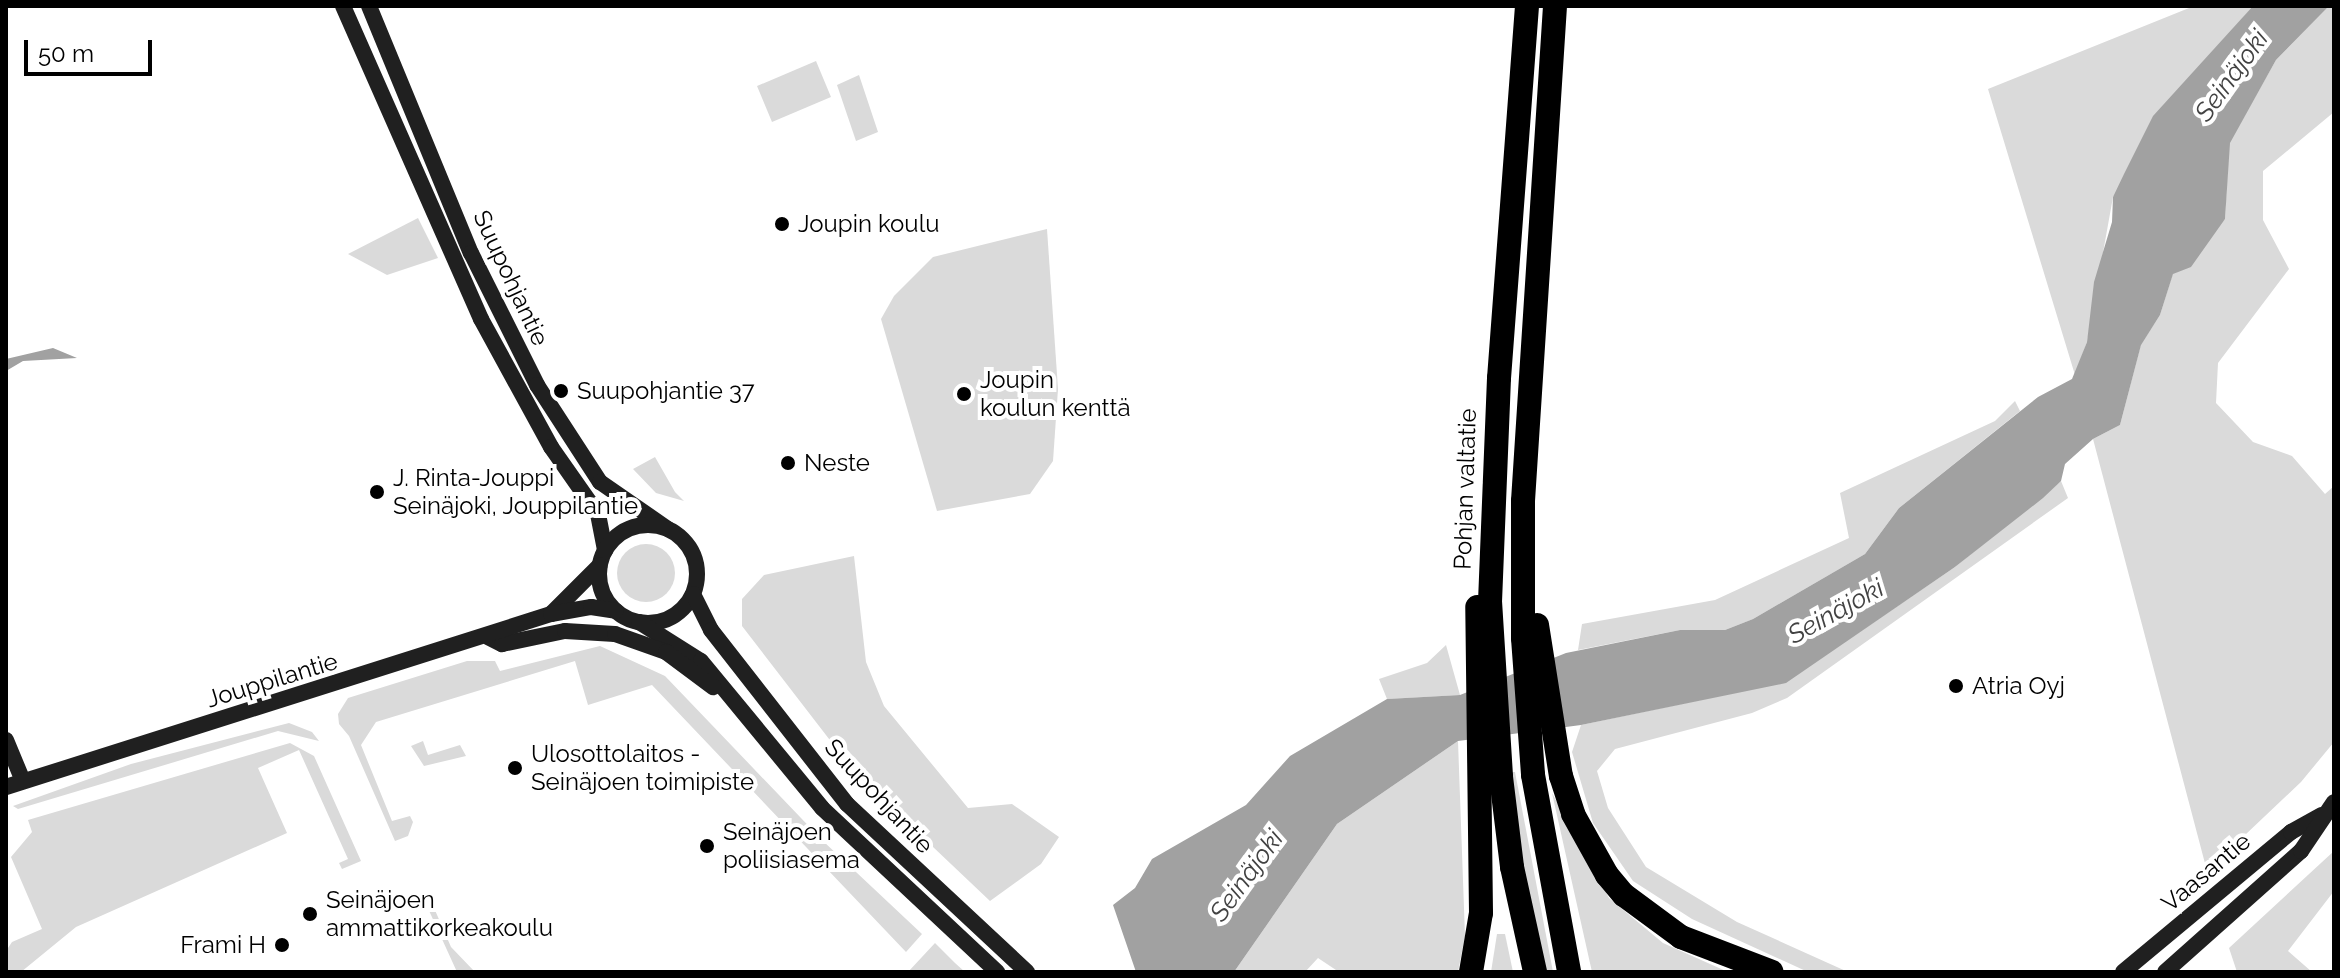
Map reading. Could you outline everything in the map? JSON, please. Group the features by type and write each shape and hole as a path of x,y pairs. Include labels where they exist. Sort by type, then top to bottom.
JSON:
{"highway":[{"name":"Pohjan valtatie","path":"1489,777 1483,643 1527,6"},
{"path":"1555,6 1523,501 1531,636 1533,775 1569,972"},
{"path":"1531,636 1561,776 1591,851 1624,895 1681,937 1772,972"},
{"path":"1471,972 1481,913 1489,777"},
{"path":"1489,777 1535,972"}],"main road":[{"name":"Suupohjantie","path":"343,6 481,319 551,447 598,514 602,558"},
{"name":"Suupohjantie","path":"369,6 471,253 537,385 600,482 668,529"},
{"path":"628,529 668,529 693,553 697,566 693,594 671,617 639,622 616,611 600,582 602,558 628,529"},
{"name":"Jouppilantie","path":"551,614 602,558"},
{"name":"Suupohjantie","path":"693,594 711,630 847,804 1027,972"},
{"name":"Jouppilantie","path":"6,787 488,637 551,614 591,607 616,611"},
{"name":"Suupohjantie","path":"639,622 701,661 733,704 865,852 997,972"},
{"path":"488,637 502,644 565,631 630,637 675,656 733,704"},
{"path":"6,740 23,781"},
{"name":"Vaasantie","path":"2165,972 2301,851 2322,815 2334,802"},
{"name":"Vaasantie","path":"2123,972 2291,832 2322,815"}],"shaded area":[{"path":"2194,6 2253,6 2199,69 2113,197 2087,342 2075,375 1988,89"},
{"path":"2329,6 2334,6 2334,112 2263,171 2263,220 2289,269 2218,363 2216,403 2253,442 2292,456 2325,494 2334,486 2334,742 2301,782 2207,871 2093,439 2120,425 2141,344 2160,315 2173,273 2225,219 2229,143 2276,60"},
{"path":"816,61 831,97 772,122 757,86"},
{"path":"859,75 878,132 856,141 837,85"},
{"path":"418,218 438,258 387,275 348,254"},
{"path":"1047,229 1058,389 1053,461 1030,494 937,511 881,319 894,296 933,257"},
{"path":"2015,401 2020,411 1899,508 1865,554 1753,619 1725,630 1680,630 1578,650 1582,624 1715,600 1849,538 1840,493 1995,421"},
{"path":"655,457 675,492 684,501 656,493 633,469"},
{"path":"2061,481 2068,498 1787,698 1752,713 1615,749 1597,771 1608,808 1646,867 1737,922 1848,972 1808,972 1692,919 1633,881 1593,823 1572,752 1581,725 1786,682 1955,567"},
{"path":"646,544 657,546 666,553 673,562 673,584 666,593 657,600 646,602 635,600 626,593 619,584 617,573 619,562 626,553 635,546"},
{"path":"854,556 866,662 884,706 968,808 1012,804 1059,837 1041,864 990,901 856,774 742,626 742,599 764,575"},
{"path":"1446,645 1460,695 1387,699 1379,679 1427,663"},
{"path":"600,646 665,676 823,841 922,934 906,952 652,685 588,705 575,661 376,722 361,745 392,821 410,816 413,822 408,836 395,841 349,736 339,724 338,714 348,698 467,661 495,661 500,671"},
{"path":"289,723 312,732 319,741 278,731 18,809 13,806 131,764"},
{"path":"423,741 428,755 460,745 466,756 424,766 411,746"},
{"path":"1458,741 1465,936 1458,972 1339,972 1318,958 1305,972 1234,972 1337,824"},
{"path":"290,743 314,756 361,861 342,869 339,863 348,859 299,750 258,768 287,833 76,927 21,972 6,972 6,951 12,942 42,929 11,857 32,832 28,820"},
{"path":"1511,772 1515,772 1553,972 1543,972 1524,882"},
{"path":"1552,793 1609,898 1663,943 1728,972 1592,972"},
{"path":"2334,851 2334,891 2288,951 2312,972 2237,972 2229,948"},
{"path":"431,901 451,947 475,972 457,972 426,904"},
{"path":"1497,934 1505,934 1513,972 1491,972"},
{"path":"935,943 955,963 965,972 908,972"}],"water":[{"name":"Seinäjoki","path":"2253,6 2329,6 2276,60 2230,143 2225,219 2191,267 2173,274 2160,315 2141,345 2120,425 2093,439 2065,464 2061,481 2043,498 1955,567 1786,683 1581,725 1458,741 1337,824 1234,972 1136,972 1113,905 1135,888 1152,859 1246,805 1290,756 1387,699 1460,695 1566,653 1680,630 1725,630 1753,619 1865,554 1899,508 2038,397 2072,379 2087,342 2094,282 2112,222 2113,197 2124,174 2153,116"},
{"path":"53,348 77,358 23,361 6,371 6,359"}],"place":[{"name":"Joupin koulu","path":"782,224"},
{"name":"Suupohjantie 37","path":"561,391"},
{"name":"Joupin koulun kenttä","path":"964,394"},
{"name":"Neste","path":"788,463"},
{"name":"J. Rinta-Jouppi Seinäjoki, Jouppilantie","path":"377,492"},
{"name":"Atria Oyj","path":"1956,686"},
{"name":"Ulosottolaitos - Seinäjoen toimipiste","path":"515,768"},
{"name":"Seinäjoen poliisiasema","path":"707,846"},
{"name":"Seinäjoen ammattikorkeakoulu","path":"310,914"},
{"name":"Frami H","path":"282,945"}]}
